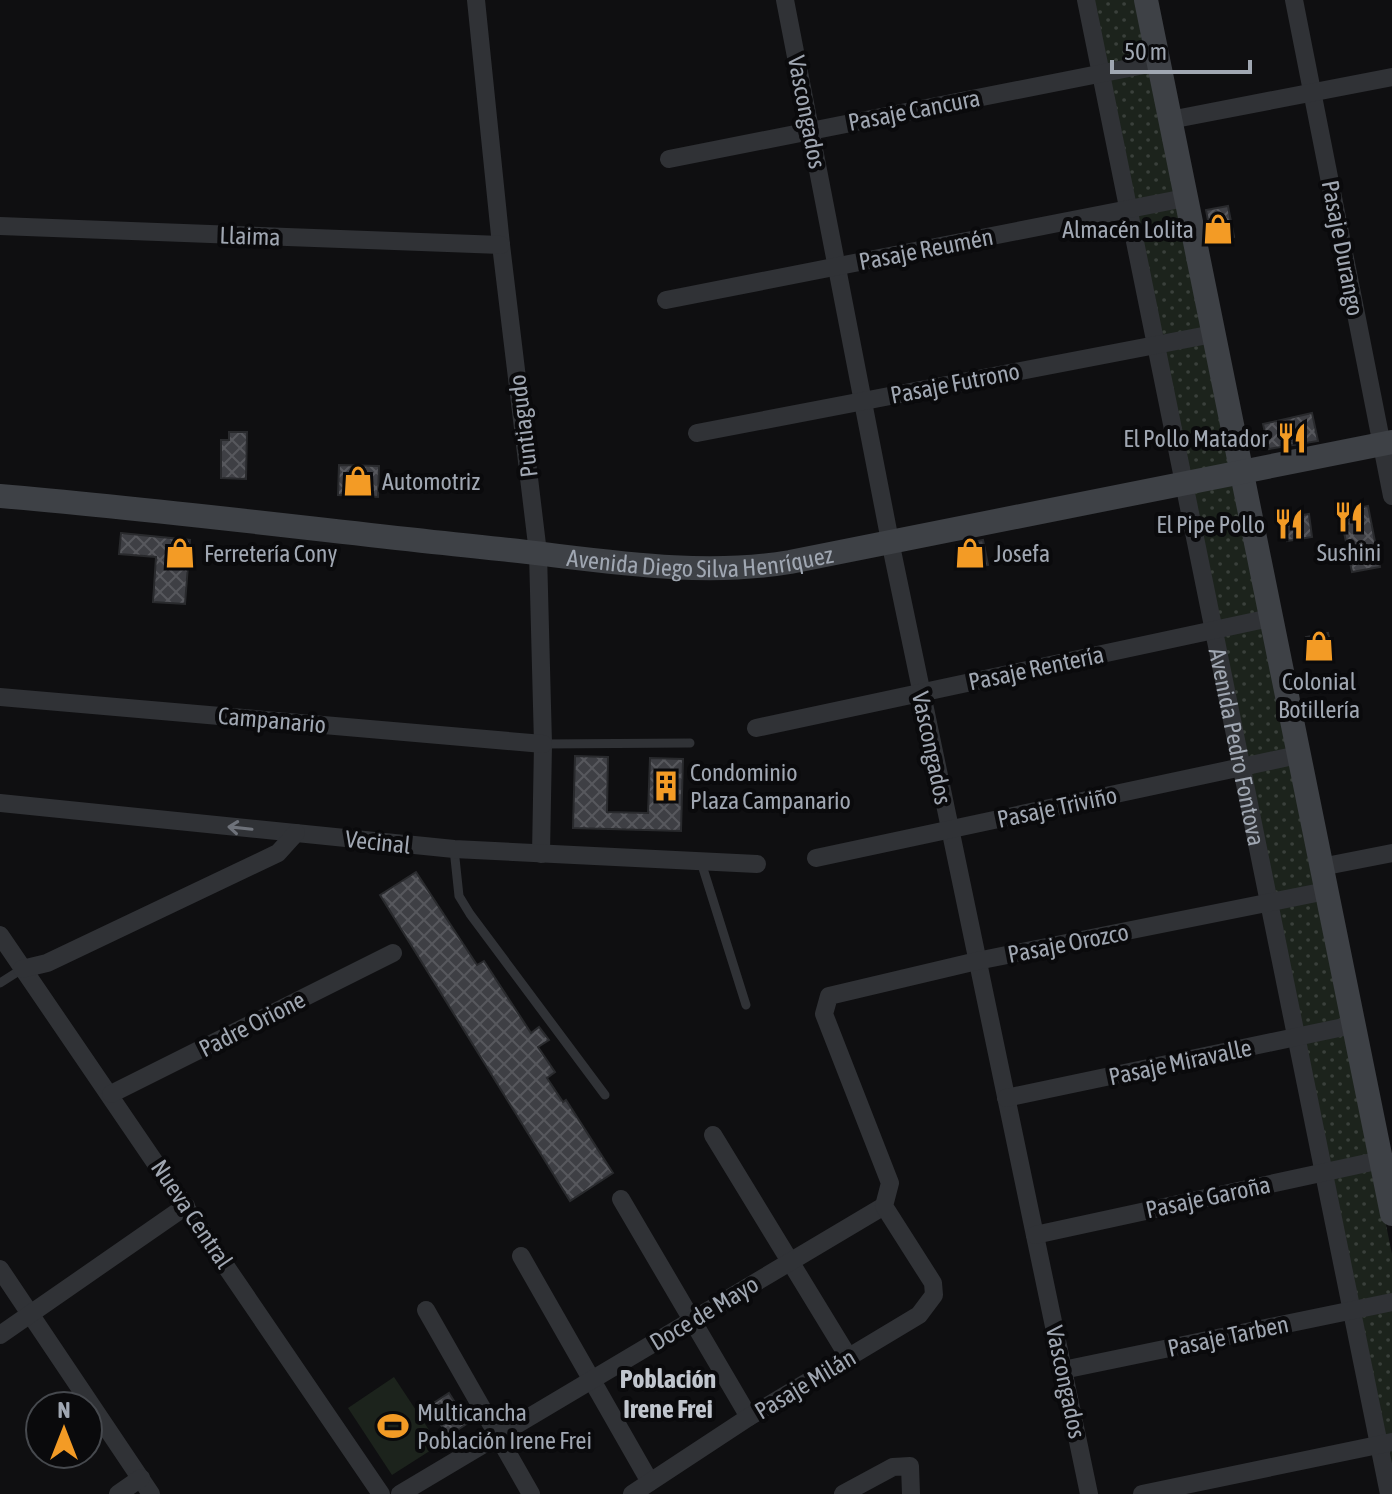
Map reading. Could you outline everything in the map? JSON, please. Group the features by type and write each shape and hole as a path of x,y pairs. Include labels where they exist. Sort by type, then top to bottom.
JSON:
{"main road":[{"path":"1146,0 1392,1214"},
{"name":"Avenida Diego Silva Henríquez","path":"1,496 538,553 722,569 779,564 1387,443"}],"street":[{"name":"Puntiagudo","path":"476,0 501,245 538,553 543,744 541,854"},
{"name":"Vascongados","path":"785,0 920,693 1089,1494"},
{"name":"Avenida Pedro Fontova","path":"1086,0 1352,1310 1386,1443 1389,1494"},
{"name":"Pasaje Durango","path":"1294,0 1387,443 1392,496"},
{"name":"Pasaje Cancura","path":"669,159 1159,62"},
{"path":"1170,120 1392,77"},
{"name":"Pasaje Reumén","path":"666,300 1185,198"},
{"name":"Llaima","path":"0,226 501,245"},
{"name":"Pasaje Futrono","path":"697,433 1213,334"},
{"name":"Pasaje Rentería","path":"756,728 1270,618"},
{"name":"Campanario","path":"0,697 543,744"},
{"name":"Pasaje Triviño","path":"816,858 1298,755"},
{"name":"Vecinal","path":"0,803 454,849 757,864"},
{"path":"22,969 47,963 278,853 296,833"},
{"name":"Pasaje Orozco","path":"884,1206 890,1183 824,1014 826,1001 834,993 1269,902 1392,853"},
{"name":"Nueva Central","path":"0,935 381,1494"},
{"name":"Padre Orione","path":"111,1094 393,953"},
{"name":"Pasaje Miravalle","path":"1006,1098 1353,1025"},
{"path":"713,1135 849,1358"},
{"name":"Pasaje Garoña","path":"1035,1235 1381,1160"},
{"path":"621,1199 749,1417"},
{"path":"0,1335 186,1206"},
{"name":"Doce de Mayo","path":"400,1494 884,1206"},
{"name":"Pasaje Milán","path":"632,1494 749,1417 919,1315 934,1295 933,1283 884,1206"},
{"path":"521,1256 650,1482"},
{"path":"0,1269 146,1486 118,1494"},
{"name":"Pasaje Tarben","path":"1063,1370 1392,1302"},
{"path":"426,1310 531,1494"},
{"path":"1142,1494 1386,1443"},
{"path":"843,1494 893,1467 910,1466 911,1494"}],"lane":[{"path":"543,744 690,743"},
{"path":"454,849 459,896 470,914 605,1095"},
{"path":"701,862 746,1005"},
{"path":"0,983 22,969"}],"shaded area":[{"path":"1090,0 1136,0 1392,1254 1392,1493"},
{"name":"Multicancha Población Irene Frei","path":"394,1377 439,1445 392,1475 348,1408"}],"building":[{"path":"1228,206 1234,237 1212,241 1206,210"},
{"path":"1312,413 1318,441 1269,449 1263,424"},
{"path":"229,432 247,432 246,479 221,478 221,440 229,440"},
{"name":"Automotriz","path":"339,465 379,466 378,497 338,495"},
{"path":"1368,506 1380,567 1352,572 1340,512"},
{"path":"1309,514 1312,537 1287,541 1284,524 1291,517"},
{"path":"121,533 190,540 185,604 153,602 156,557 119,554"},
{"path":"983,540 988,565 969,568 964,544"},
{"name":"Colonial Botillería","path":"1328,633 1333,654 1310,658 1306,637"},
{"name":"Condominio Plaza Campanario","path":"575,756 608,757 607,812 648,813 650,758 683,759 681,831 573,828"},
{"path":"416,872 477,965 484,961 531,1033 539,1027 549,1040 538,1047 555,1072 547,1078 563,1102 566,1100 613,1173 570,1201 380,895"},
{"path":"449,1393 468,1423 448,1436 429,1406"}],"place":[{"name":"Almacén Lolita","path":"1218,229"},
{"name":"El Pollo Matador","path":"1292,438"},
{"name":"Automotriz","path":"358,481"},
{"name":"Sushini","path":"1349,517"},
{"name":"El Pipe Pollo","path":"1289,524"},
{"name":"Ferretería Cony","path":"180,553"},
{"name":"Josefa","path":"970,553"},
{"name":"Colonial Botillería","path":"1319,646"},
{"name":"Condominio Plaza Campanario","path":"666,786"},
{"name":"Multicancha Población Irene Frei","path":"393,1426"}],"district":[{"name":"Población Irene Frei","path":"668,1394"}]}
